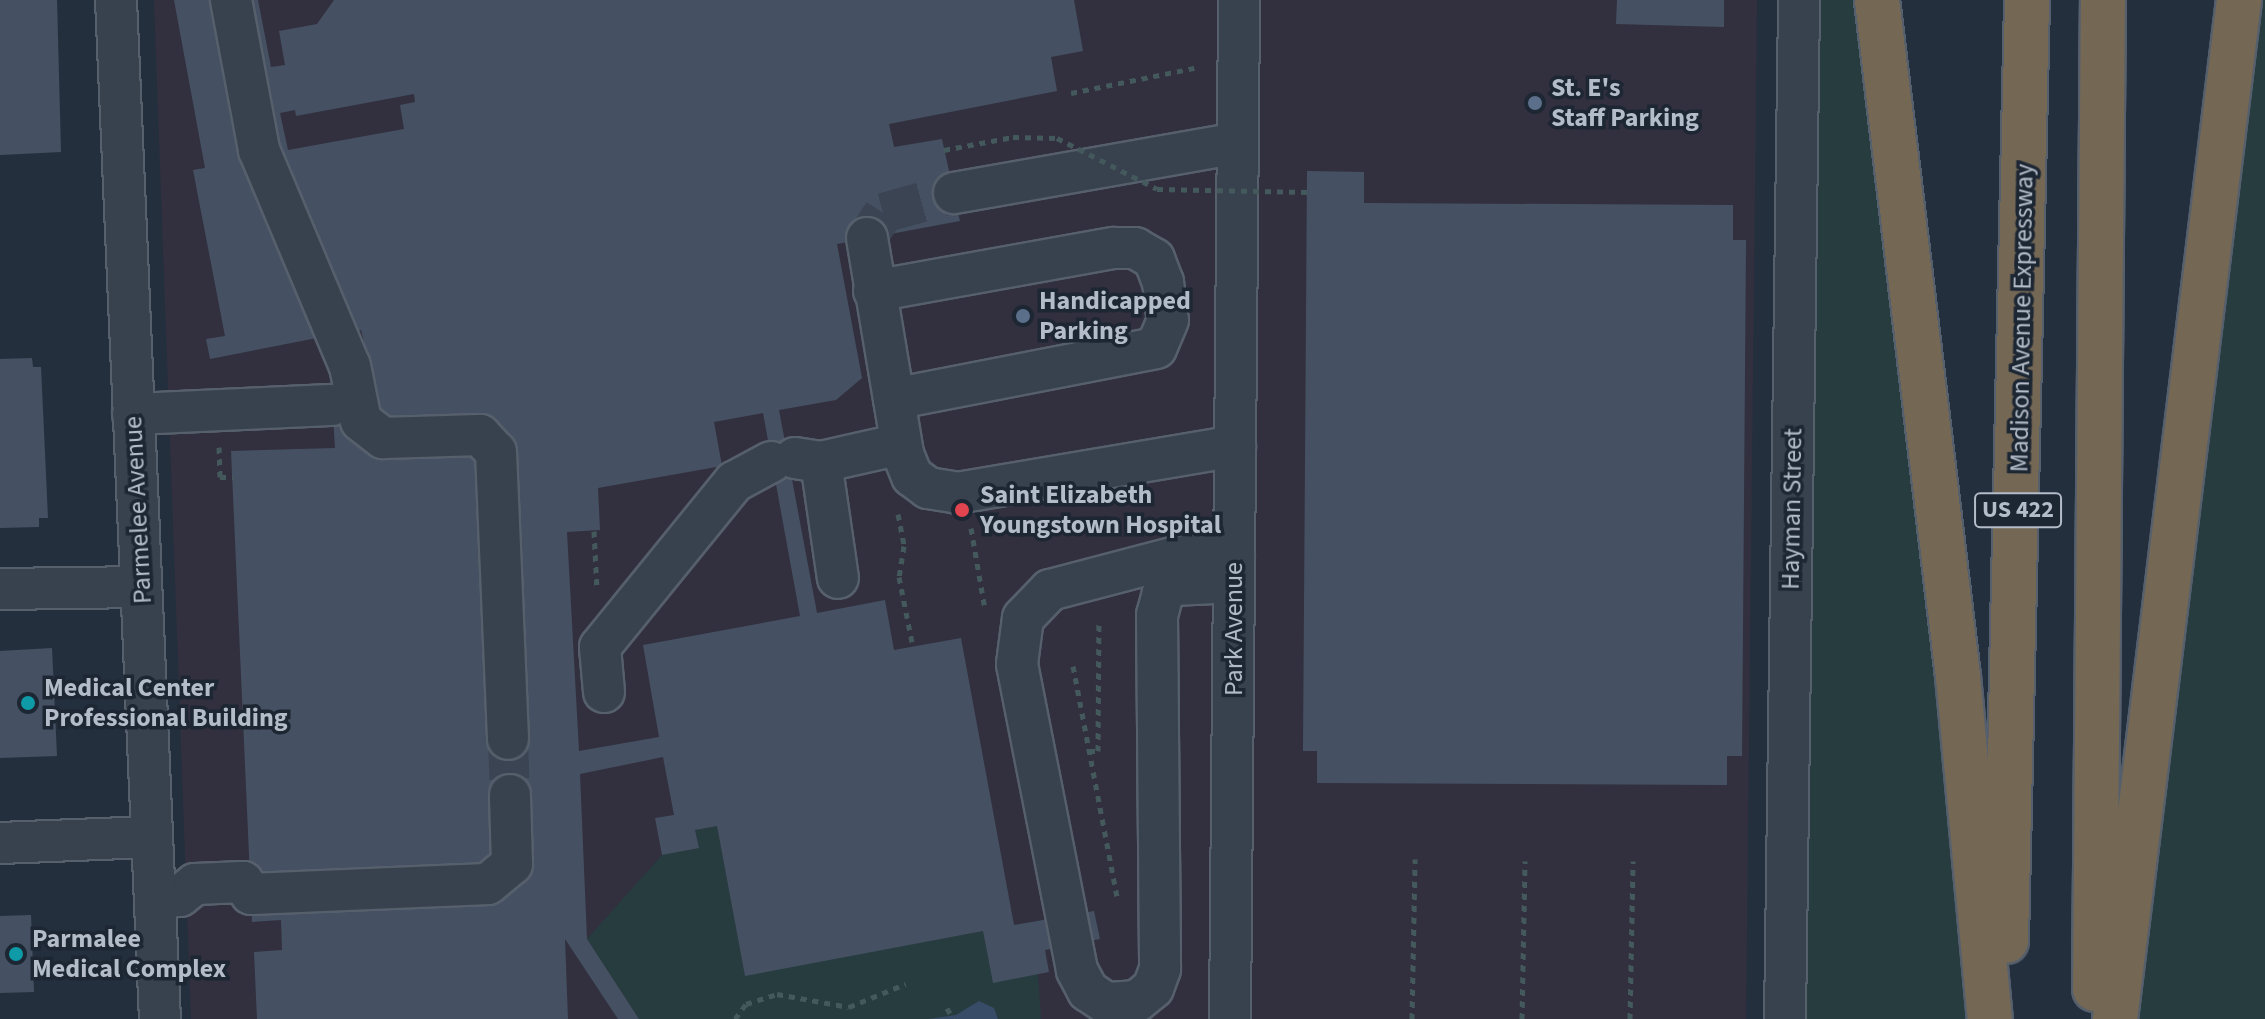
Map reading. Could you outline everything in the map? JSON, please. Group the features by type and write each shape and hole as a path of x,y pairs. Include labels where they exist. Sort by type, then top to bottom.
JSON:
{"highway":[{"path":"1877,0 1958,676 1990,1019"},
{"name":"Madison Avenue Expressway","path":"2003,1019 2027,0"},
{"name":"US 422","path":"2095,1019 2103,0"},
{"path":"2115,1019 2239,0"}],"street":[{"name":"Parmelee Avenue","path":"116,0 152,837 167,897 160,1019"},
{"path":"231,0 259,150 350,366 361,421 383,438 471,433 496,452 508,739"},
{"name":"Park Avenue","path":"1230,1019 1239,0"},
{"name":"Hayman Street","path":"1785,1019 1799,0"},
{"path":"954,193 1237,143"},
{"path":"867,238 901,444 912,476 928,488 958,493 1235,446"},
{"path":"874,291 1114,248 1135,248 1154,259 1163,282 1168,320 1156,348 894,399"},
{"path":"133,414 332,405"},
{"path":"604,692 600,647 734,482 794,461 901,444"},
{"path":"794,461 838,578"},
{"path":"1176,557 1234,567 1174,585 1163,593 1157,615 1160,969 1146,995 1117,1005 1088,991 1077,970 1017,664 1023,618 1041,595 1176,557"},
{"path":"1103,576 1142,587 1157,615"},
{"path":"0,589 141,587"},
{"path":"167,897 195,884 243,882 251,894 488,884 512,864 510,795"},
{"path":"0,843 152,837"}],"path":[{"path":"1071,93 1194,68"},
{"path":"944,150 1013,137 1057,138 1157,189 1307,192"},
{"path":"896,505 904,546 899,577 913,647"},
{"path":"1089,751 1098,751 1099,623"},
{"path":"1073,666 1120,912"},
{"path":"1412,1019 1415,859"},
{"path":"1522,1019 1525,861"},
{"path":"1630,1019 1633,861"},
{"path":"735,1019 746,1004 777,994 849,1007 905,984"},
{"path":"947,1008 953,1019"}],"shaded area":[{"name":"Saint Elizabeth Youngstown Hospital","path":"154,0 1757,0 1746,1019 191,1019"}],"green space":[{"path":"1799,0 1877,0 1990,1019 1785,1019"},
{"path":"2239,0 2265,0 2265,1019 2115,1019"},
{"path":"717,826 745,975 983,931 993,982 1038,974 1041,1019 639,1019 587,939 662,855 699,848 695,830"}],"water":[{"path":"979,1001 994,1008 998,1019 928,1019 956,1015"}],"building":[{"path":"0,0 57,0 61,152 0,155"},
{"path":"174,0 258,0 271,67 285,65 279,31 317,24 334,0 1074,0 1083,51 1051,57 1057,91 889,124 894,147 942,139 960,221 837,244 862,378 836,400 779,410 817,613 885,600 894,650 961,638 1014,925 1094,911 1100,939 1045,950 1049,972 993,983 983,931 745,976 717,826 695,830 699,848 662,855 655,818 674,815 663,757 580,774 587,939 639,1019 618,1019 565,939 568,1019 257,1019 254,952 282,950 281,920 252,922 231,451 335,448 331,385 322,337 210,359 206,339 225,336 193,170 205,168","holes":["414,94 415,102 400,105 404,129 288,150 280,113 295,110 296,116","361,330 369,362 351,332","763,413 800,616 643,645 659,737 579,751 567,532 600,530 598,488 722,466 714,422"]},
{"path":"1617,0 1724,0 1724,27 1616,24"},
{"path":"1307,171 1364,172 1364,203 1733,205 1733,240 1746,240 1742,756 1727,756 1727,785 1317,783 1317,751 1303,751"},
{"path":"32,358 33,367 41,367 48,518 39,518 39,527 0,528 0,359"},
{"name":"Medical Center Professional Building","path":"52,648 57,756 0,758 0,651"},
{"name":"Parmalee Medical Complex","path":"31,915 34,992 0,993 0,916"}],"tunnel":[{"path":"867,238 883,213 954,193"},
{"path":"508,739 510,795"}],"place":[{"name":"St. E's Staff Parking","path":"1535,103"},
{"name":"Handicapped Parking","path":"1023,316"},
{"name":"Saint Elizabeth Youngstown Hospital","path":"962,510"},
{"name":"Medical Center Professional Building","path":"28,703"},
{"name":"Parmalee Medical Complex","path":"16,954"}]}
